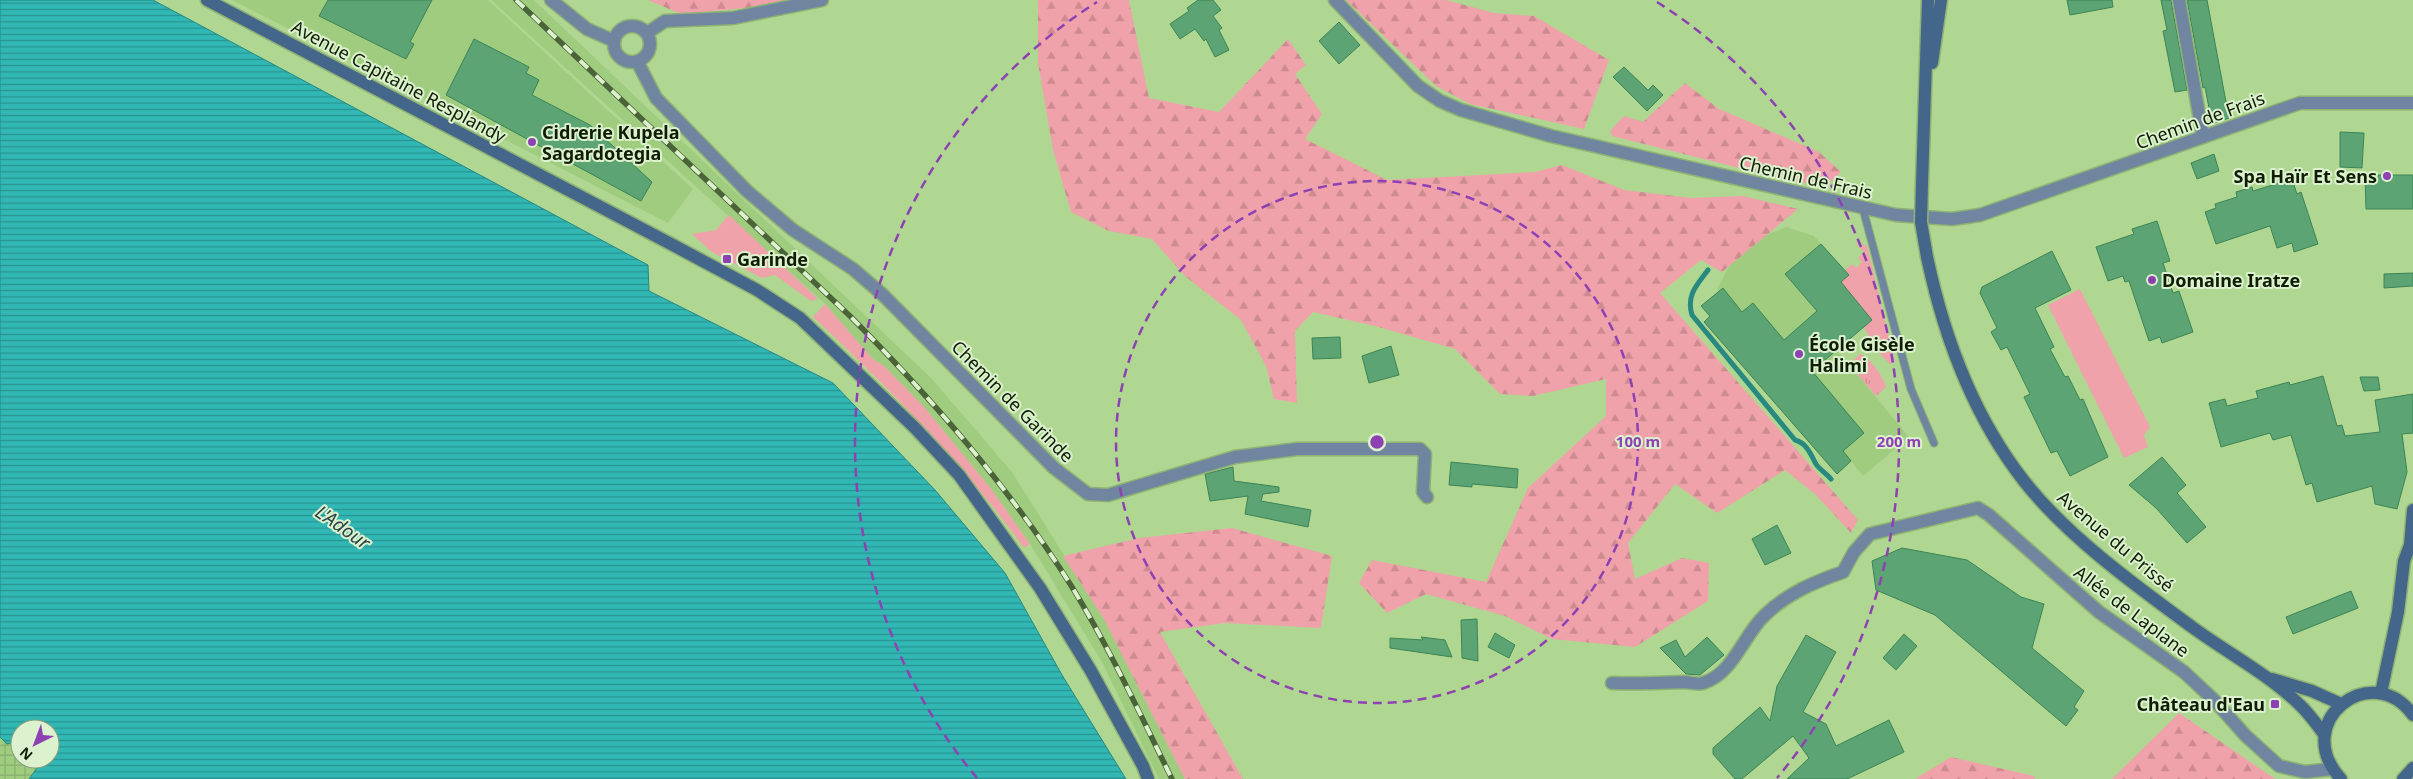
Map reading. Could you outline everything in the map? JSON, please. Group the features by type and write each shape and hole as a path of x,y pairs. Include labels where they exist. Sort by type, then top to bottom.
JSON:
{"main road":[{"name":"Avenue Capitaine Resplandy","path":"207,0 689,253 757,290 800,318 915,428 969,489 1040,588 1091,671 1143,766 1148,779"},
{"name":"Avenue du Prissé","path":"1928,0 1921,222 1937,302 1967,387 1984,420 2024,482 2046,506 2094,551 2192,627 2268,678 2303,708 2324,734"},
{"name":"Avenue du Prissé","path":"1925,108 1941,0"},
{"path":"2381,693 2398,612 2404,561 2410,545 2413,510"},
{"name":"Avenue du Prissé","path":"2268,678 2312,691 2341,704"},
{"path":"2341,779 2332,769 2326,758 2324,734 2327,722 2341,704 2360,694 2381,693 2395,698 2408,707 2413,715"},
{"path":"2404,779 2413,768"}],"street":[{"path":"551,0 587,29 614,41 618,54 630,62 643,58 650,46 646,32 635,26 628,26 622,29 614,41"},
{"path":"646,32 664,21 733,18 822,0"},
{"name":"Chemin de Frais","path":"1335,0 1418,86 1440,101 1462,110 1551,136 1896,215 1952,219 1980,215 2300,103 2413,103"},
{"path":"2179,0 2203,137"},
{"name":"Chemin de Garinde","path":"637,61 656,98 747,190 793,230 853,269 868,282 1054,468 1088,494 1108,495 1235,457 1297,449 1420,449 1425,454 1423,492 1426,497"},
{"name":"Allée de Laplane","path":"1612,683 1702,684 1716,676 1735,656 1762,617 1792,594 1816,581 1843,572 1854,552 1870,534 1978,508 2099,612 2184,672 2214,700 2245,735 2279,766 2305,772 2332,769"}],"lane":[{"path":"1863,208 1911,389 1934,443"}],"shaded area":[{"path":"232,0 488,0 693,189 668,223"},
{"path":"491,0 534,0 932,379 1012,472 1104,619 1185,779 1159,779 1102,662 1030,544 992,490 925,408 884,366 873,359 825,304"},
{"name":"École Gisèle Halimi","path":"1786,227 1814,236 1845,271 1845,288 1872,320 1837,350 1909,437 1863,476 1851,461 1837,474 1827,464 1786,416 1800,405 1789,391 1775,403 1747,371 1701,306 1719,291 1717,289 1734,257 1756,239"},
{"path":"0,737 7,744 10,743 10,769 36,769 29,779 0,779"}],"green space":[{"path":"648,0 830,0 681,14"},
{"path":"1038,0 1129,0 1149,98 1219,112 1288,39 1306,65 1295,74 1322,114 1305,139 1387,180 1535,172 1562,165 1624,190 1691,198 1743,196 1798,209 1722,272 1701,260 1660,293 1858,520 1851,533 1815,494 1785,470 1717,513 1675,484 1628,543 1635,579 1682,558 1709,563 1708,601 1635,647 1552,639 1505,616 1426,594 1387,613 1359,583 1372,560 1486,582 1528,488 1606,416 1606,379 1533,396 1500,394 1455,349 1375,326 1313,312 1295,331 1297,403 1274,399 1266,366 1241,320 1185,276 1152,239 1109,231 1071,212 1053,150 1038,63"},
{"path":"1346,0 1446,0 1494,13 1534,16 1609,60 1584,129 1470,104 1436,86"},
{"path":"1685,83 1719,109 1819,152 1841,172 1826,186 1787,180 1612,136 1610,131 1624,116 1643,122"},
{"path":"729,215 818,299 811,301 775,275 762,278 712,252 692,234 716,230"},
{"path":"1856,243 1867,246 1895,362 1890,364 1878,352 1864,327 1872,320 1835,279 1852,264 1856,268 1862,262 1858,258 1864,252"},
{"path":"2080,289 2150,427 2144,435 2148,447 2124,458 2048,305"},
{"path":"825,304 873,359 884,366 925,408 992,490 1030,544 1024,548 975,485 924,427 813,317"},
{"path":"1860,354 1872,363 1886,387 1876,396 1849,364"},
{"path":"1232,528 1332,556 1321,628 1225,623 1160,632 1243,779 1185,779 1104,619 1063,556 1139,538"},
{"path":"2179,713 2268,774 2276,779 2112,779"},
{"path":"1951,757 2034,776 2035,779 1915,779"}],"water":[{"name":"L'Adour","path":"0,0 153,0 648,265 649,291 833,383 935,490 1005,573 1062,675 1126,779 29,779 36,769 60,769 60,719 10,719 10,743 7,744 0,737"}],"building":[{"path":"328,0 432,0 410,42 414,44 406,59 319,16"},
{"path":"1198,0 1213,0 1221,10 1213,16 1222,28 1219,30 1229,50 1215,57 1206,39 1204,41 1195,29 1180,39 1170,24 1189,11 1187,8"},
{"path":"2067,0 2112,0 2113,7 2070,15"},
{"path":"2161,0 2171,0 2187,90 2175,92 2163,31 2167,30"},
{"path":"2187,0 2207,0 2229,118 2212,124 2205,87 2203,88"},
{"path":"1339,22 1360,45 1339,64 1319,41"},
{"path":"474,39 529,67 526,73 539,80 532,95 590,125 652,182 641,201 446,95"},
{"path":"1624,67 1648,90 1653,85 1663,95 1647,111 1613,77"},
{"path":"2340,132 2364,133 2362,168 2340,167"},
{"path":"2214,154 2219,171 2197,179 2191,163"},
{"path":"2365,175 2413,175 2413,209 2366,209"},
{"name":"Domaine Iratze","path":"2292,179 2297,194 2301,192 2318,244 2294,252 2292,243 2277,248 2270,226 2216,244 2205,212 2216,208 2215,204 2237,197 2236,192 2252,187 2253,191"},
{"name":"Domaine Iratze","path":"2157,221 2170,261 2163,263 2173,293 2179,291 2193,332 2162,343 2160,337 2149,341 2129,281 2125,282 2123,276 2108,281 2096,247 2134,234 2132,229"},
{"path":"1821,244 1849,275 1841,282 1872,320 1812,371 1864,433 1843,451 1851,461 1837,474 1704,322 1710,316 1701,306 1723,288 1742,312 1753,303 1784,340 1817,311 1785,274"},
{"path":"2052,251 2071,290 2035,308 2054,347 2050,349 2065,377 2068,376 2080,400 2083,399 2108,457 2070,476 2057,451 2051,453 2024,397 2030,394 2007,347 2001,350 1991,332 1997,328 1980,293 1982,287"},
{"path":"2413,273 2413,286 2384,288 2384,274"},
{"path":"1340,337 1341,358 1313,359 1312,338"},
{"path":"1391,346 1399,375 1369,383 1362,356"},
{"path":"2323,376 2337,426 2342,425 2345,436 2380,432 2375,400 2413,394 2413,433 2402,434 2407,472 2397,509 2375,504 2372,486 2317,502 2312,483 2306,485 2291,435 2273,440 2270,433 2221,447 2209,403 2225,399 2227,406 2258,398 2256,391 2289,382 2290,385"},
{"path":"2360,377 2378,377 2380,390 2364,391"},
{"path":"2162,457 2186,485 2177,493 2206,527 2187,543 2156,508 2129,485"},
{"path":"1451,462 1518,469 1517,488 1472,484 1472,487 1449,485"},
{"path":"1233,467 1234,481 1279,487 1279,492 1263,494 1261,501 1311,510 1308,527 1245,514 1248,496 1210,501 1205,474"},
{"path":"1777,525 1791,553 1765,565 1752,539"},
{"path":"1902,548 1967,560 2021,597 2044,604 2032,648 2084,691 2074,707 2078,710 2066,726 1935,615 1876,590 1872,561"},
{"path":"2351,591 2358,608 2293,634 2286,617"},
{"path":"1477,619 1478,661 1462,658 1461,620"},
{"path":"1495,633 1515,645 1509,658 1488,647"},
{"path":"1904,634 1917,646 1896,670 1883,658"},
{"path":"1806,635 1836,652 1803,712 1826,724 1836,746 1889,720 1904,752 1847,779 1787,779 1809,758 1793,736 1742,779 1735,779 1713,754 1713,748 1760,707 1770,721 1777,686"},
{"path":"1421,637 1445,640 1452,657 1390,648 1390,638 1423,640"},
{"path":"1707,637 1724,655 1700,675 1686,674 1660,648 1676,640 1685,657"}],"waterway":[{"path":"1708,270 1692,296 1690,302 1692,315 1795,440 1806,447 1817,466 1831,479"}],"railway":[{"path":"516,0 851,317 911,380 969,446 1023,515 1072,587 1112,658 1172,779"}],"place":[{"name":"Cidrerie Kupela Sagardotegia","path":"532,142"},
{"name":"Spa Haïr Et Sens","path":"2387,176"},
{"name":"Garinde","path":"727,259"},
{"name":"Domaine Iratze","path":"2152,280"},
{"name":"École Gisèle Halimi","path":"1799,354"},
{"name":"Château d'Eau","path":"2275,704"}]}
